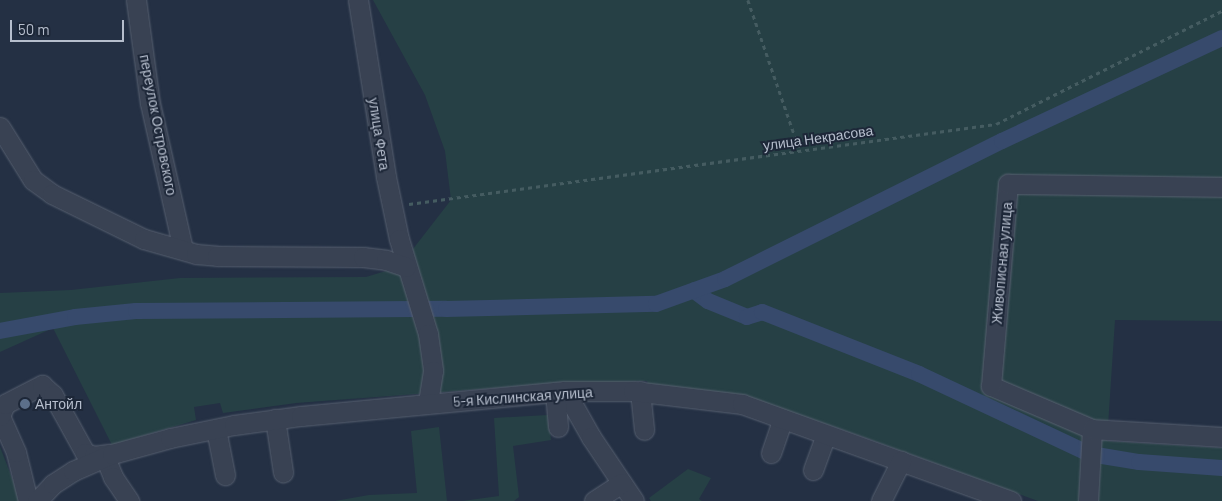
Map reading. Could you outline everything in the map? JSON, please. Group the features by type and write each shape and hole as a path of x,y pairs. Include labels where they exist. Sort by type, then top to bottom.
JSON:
{"street":[{"name":"переулок Островского","path":"136,0 150,103 183,249"},
{"name":"улица Фета","path":"358,0 392,207 406,267 428,334 433,370 428,404"},
{"path":"0,126 33,180 52,194 144,239 196,254 217,256 363,257 386,260 406,267"},
{"name":"Живописная улица","path":"1092,428 991,386 1008,184 1222,187"},
{"path":"28,501 16,452 0,416 5,404 42,385 53,395 85,453 94,456 109,456 117,501"},
{"path":"640,391 644,430"},
{"name":"5-я Кислинская улица","path":"36,501 53,484 73,471 109,456 216,429 275,419 560,392 640,391 703,399 748,415 783,419 1011,501"},
{"path":"558,427 560,392"},
{"path":"560,392 634,501"},
{"path":"275,419 283,472"},
{"path":"771,453 783,419"},
{"path":"1088,501 1092,428 1222,437"},
{"path":"216,429 225,475"},
{"path":"814,470 826,434"},
{"path":"881,501 900,461"},
{"path":"113,477 129,501"},
{"path":"594,501 622,483"}],"path":[{"path":"748,0 800,151"},
{"name":"улица Некрасова","path":"392,207 996,124 1222,11"}],"green space":[{"path":"373,0 1222,0 1222,321 1115,320 1107,441 1222,448 1222,501 1038,501 744,396 649,387 647,381 536,385 296,403 223,413 220,403 194,407 196,420 112,445 53,328 0,352 0,293 71,290 180,278 366,277 399,267 451,200 445,151 425,95"},
{"path":"548,415 551,440 513,446 519,497 514,501 462,501 499,496 494,418"},
{"path":"439,427 447,501 335,501 369,495 417,493 411,431"},
{"path":"0,447 14,483 19,501 0,501"},
{"path":"688,469 711,478 699,499 702,501 651,501 649,498"}],"waterway":[{"path":"0,331 75,317 136,311 446,309 656,304 725,279 1002,141 1222,38"},
{"path":"695,290 708,301 747,317 762,312 919,374 1090,454 1139,462 1222,468"}],"place":[{"name":"Антойл","path":"25,404"}]}
